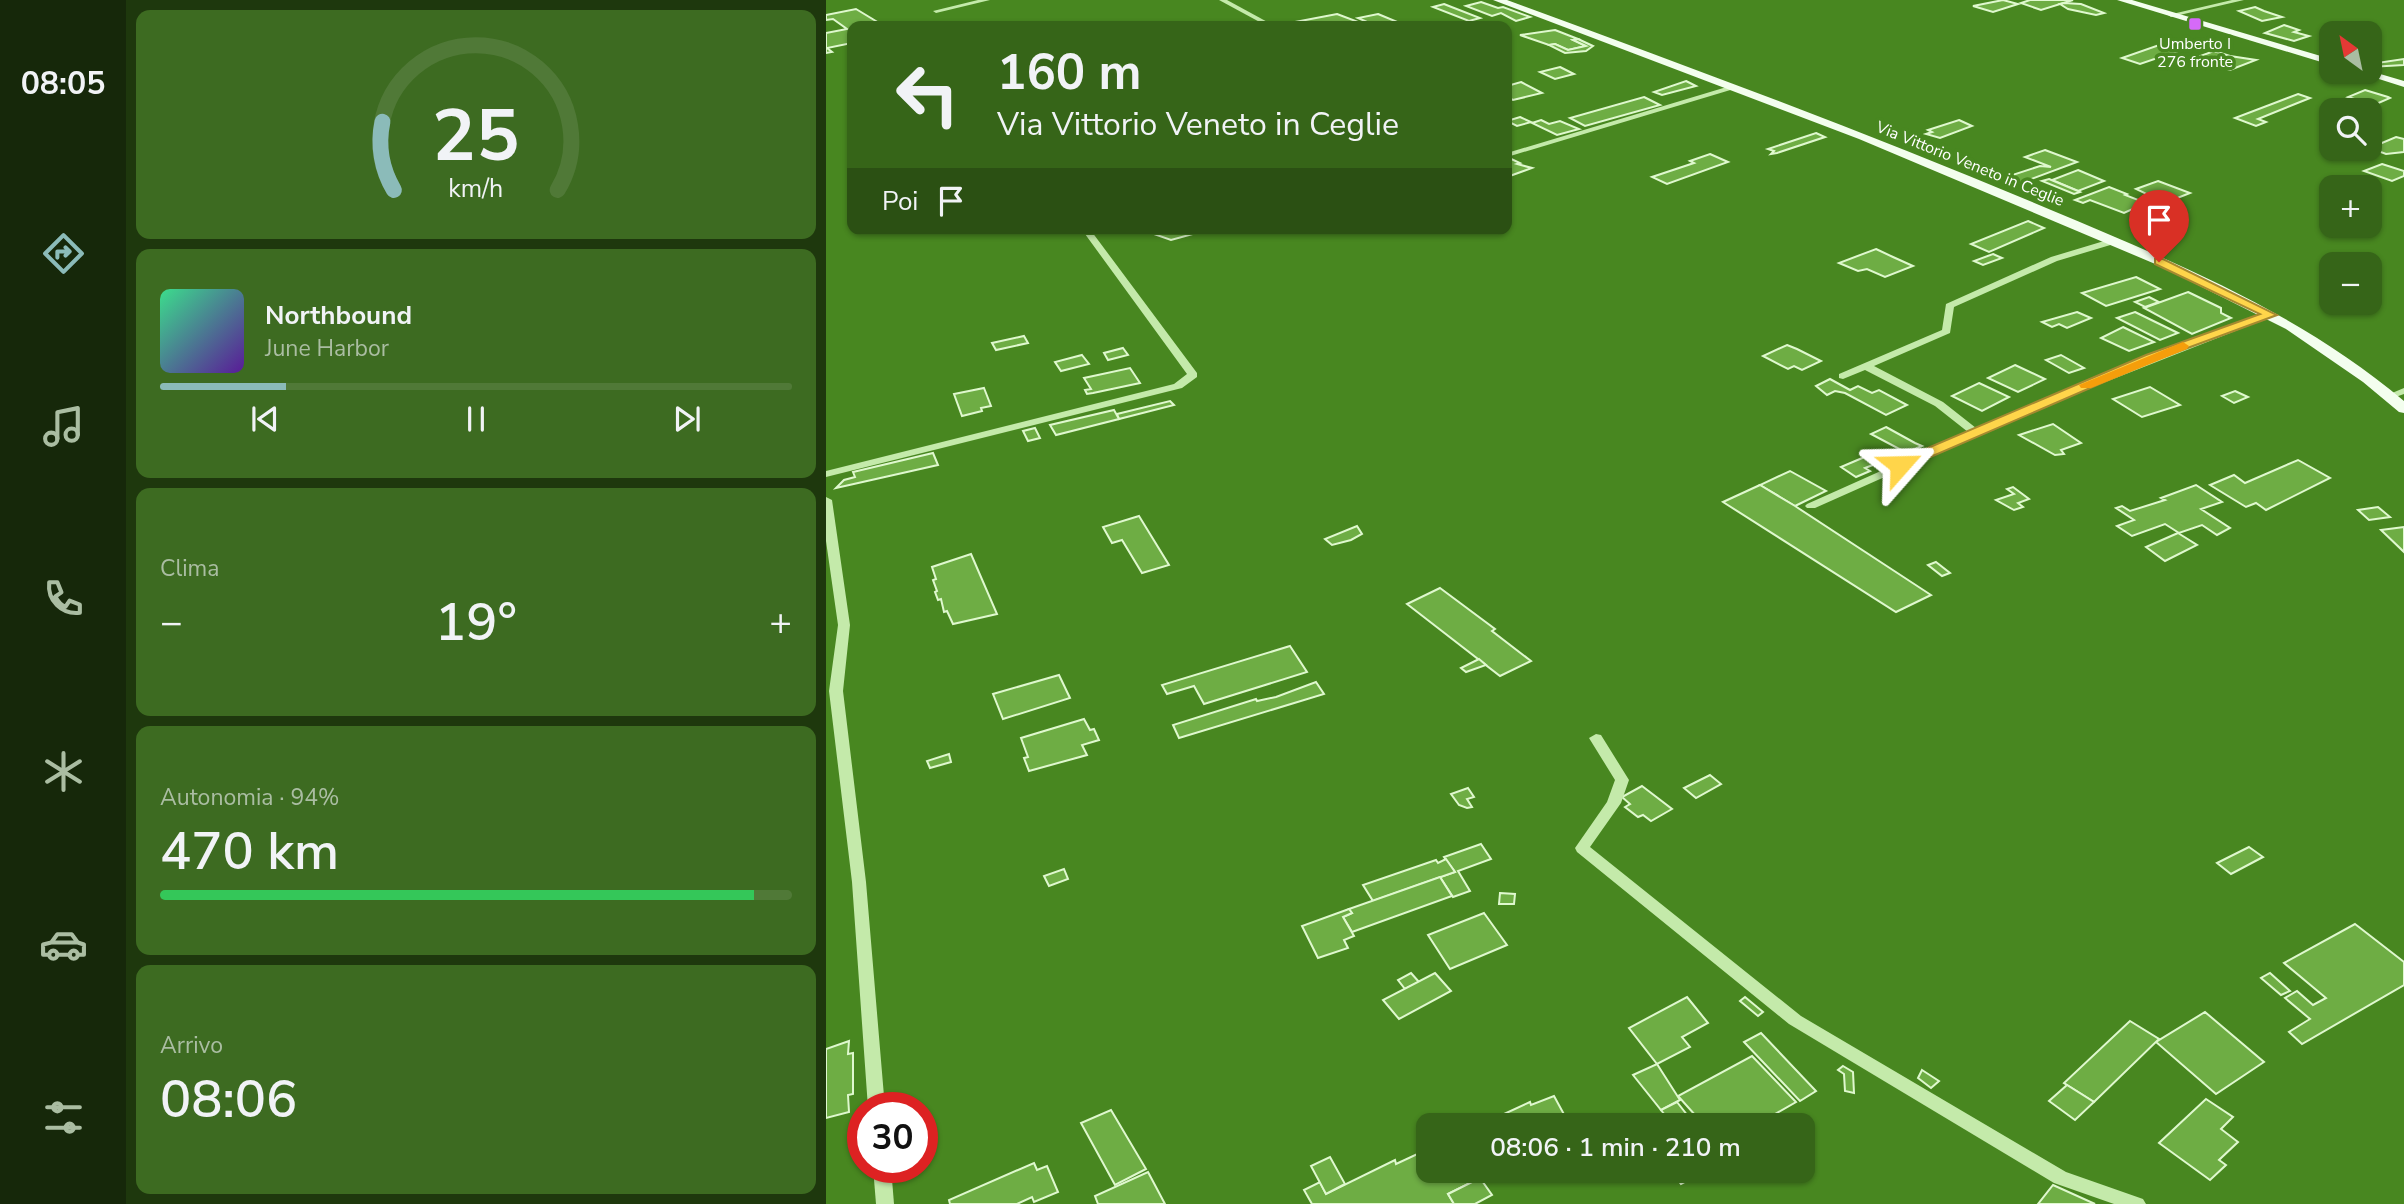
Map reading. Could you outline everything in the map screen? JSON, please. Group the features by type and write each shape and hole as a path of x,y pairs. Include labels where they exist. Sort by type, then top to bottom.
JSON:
{"main road":[{"name":"Via Vittorio Veneto in Ceglie","path":"1498,0 1986,186 2114,241 2270,315 2332,350 2404,409"},
{"path":"2122,0 2319,58"},
{"path":"2382,78 2404,84"}],"street":[{"path":"936,10 987,0"},
{"path":"1222,0 1262,21"},
{"path":"2171,15 2241,0"},
{"path":"1512,154 1733,88"},
{"path":"826,474 1178,386 1193,375 1090,235"},
{"path":"1843,376 1947,331 1949,306 2054,259 2114,241"},
{"path":"1811,506 1975,432 2150,358 2270,315"},
{"path":"1867,367 1939,404 1975,432"},
{"path":"2390,396 2404,391"},
{"path":"826,500 844,625 836,691 859,882 876,1092"},
{"path":"1596,738 1622,780 1614,803 1582,848 1795,1020 2060,1178 2137,1204"},
{"path":"883,1183 885,1204"}],"building":[{"path":"2003,0 2018,4 1993,12 1973,6"},
{"path":"2030,0 2073,0 2041,10 2021,3"},
{"path":"1481,2 1530,17 1516,21 1501,13 1492,16 1466,6"},
{"path":"1444,4 1480,18 1469,21 1433,7"},
{"path":"2060,4 2081,4 2104,13 2096,15 2068,9"},
{"path":"2255,7 2282,17 2262,21 2239,11"},
{"path":"856,9 876,21 847,21 847,29 833,19 826,20 826,15"},
{"path":"1337,14 1356,21 1300,21"},
{"path":"1378,14 1395,21 1365,21 1358,18"},
{"path":"2284,25 2299,30 2294,32 2309,36 2294,41 2265,33"},
{"path":"847,29 847,44 827,48 832,52 826,53 826,33"},
{"path":"1555,30 1578,39 1573,40 1586,46 1568,50 1520,35"},
{"path":"1578,39 1593,46 1586,51 1565,53 1549,45 1555,44 1568,50 1586,46 1573,40"},
{"path":"2162,44 2181,50 2140,64 2122,58"},
{"path":"2214,51 2256,60 2230,70 2195,58"},
{"path":"2404,59 2404,65 2382,66 2382,62"},
{"path":"1560,67 1574,74 1555,79 1540,72"},
{"path":"1686,81 1696,86 1662,95 1654,92"},
{"path":"1521,82 1542,93 1513,100 1512,85"},
{"path":"2365,90 2390,98 2382,102 2382,98 2348,97"},
{"path":"2298,94 2310,98 2258,119 2266,122 2256,126 2235,118"},
{"path":"1644,97 1660,105 1585,126 1570,118"},
{"path":"1520,117 1531,122 1517,126 1512,124 1512,119"},
{"path":"1541,120 1549,124 1560,121 1579,129 1557,135 1532,123"},
{"path":"1959,120 1972,126 1940,138 1926,134 1932,132 1928,130"},
{"path":"1816,133 1825,137 1777,153 1771,154 1774,151 1768,149"},
{"path":"2396,137 2404,139 2404,152 2382,152 2382,143"},
{"path":"2045,150 2077,162 2015,185 2000,179 2040,166 2051,167 2025,157"},
{"path":"1710,154 1728,162 1667,184 1652,177 1694,163 1690,161"},
{"path":"1512,159 1520,163 1517,164 1532,168 1512,175"},
{"path":"2382,164 2404,171 2404,176 2392,181 2382,175 2364,171"},
{"path":"2078,170 2104,181 2078,191 2052,180"},
{"path":"2049,179 2080,192 2074,194 2042,181"},
{"path":"2158,181 2190,193 2165,203 2136,189"},
{"path":"2109,187 2146,203 2124,213 2090,200 2083,203 2075,200"},
{"path":"2028,221 2044,228 1989,252 1971,244"},
{"path":"1157,235 1189,235 1171,240"},
{"path":"1876,249 1913,266 1885,277 1867,269 1858,271 1839,263"},
{"path":"1993,254 2002,258 1983,265 1974,261"},
{"path":"2136,277 2160,289 2106,306 2082,293"},
{"path":"2188,292 2221,308 2221,313 2231,318 2192,334 2144,308"},
{"path":"2149,297 2159,302 2145,307 2135,302"},
{"path":"2077,312 2091,318 2067,328 2059,324 2052,327 2042,322"},
{"path":"2135,312 2178,333 2160,340 2117,318"},
{"path":"2123,327 2154,342 2129,351 2101,338"},
{"path":"1024,336 1028,343 996,350 992,343"},
{"path":"1787,345 1821,361 1802,370 1794,366 1788,369 1763,356"},
{"path":"1123,348 1128,355 1108,360 1104,353"},
{"path":"1082,355 1089,364 1061,371 1055,362"},
{"path":"2061,355 2084,368 2069,373 2046,360"},
{"path":"2015,365 2045,379 2018,392 1988,378"},
{"path":"1130,368 1140,383 1087,394 1085,390 1091,389 1084,378"},
{"path":"1830,379 1850,390 1858,386 1872,393 1879,390 1907,405 1886,415 1845,393 1835,391 1827,395 1816,386"},
{"path":"1979,383 2009,397 1982,411 1952,396"},
{"path":"2150,387 2180,405 2142,417 2113,399"},
{"path":"984,388 991,406 962,416 954,394"},
{"path":"2235,391 2248,397 2234,403 2222,396"},
{"path":"1170,401 1174,405 1119,419 1117,414"},
{"path":"1114,410 1119,419 1056,435 1050,425"},
{"path":"2053,424 2081,443 2061,450 2064,454 2055,455 2019,435"},
{"path":"1886,427 1922,446 1903,451 1871,434"},
{"path":"1035,428 1040,438 1028,441 1023,431"},
{"path":"933,453 938,465 836,488 844,480 855,477 853,472"},
{"path":"1867,456 1878,463 1865,468 1870,471 1856,477 1841,467"},
{"path":"2298,460 2330,478 2266,510 2256,503 2246,507 2210,485 2234,475 2245,483"},
{"path":"1790,471 1826,491 1795,506 1760,485"},
{"path":"1760,485 1931,595 1896,612 1723,502"},
{"path":"2196,485 2222,502 2201,509 2230,528 2217,535 2202,525 2179,533 2165,524 2132,536 2117,526 2134,520 2116,508 2122,506 2130,511 2165,500 2161,498"},
{"path":"2013,487 2029,499 2018,503 2023,507 2014,510 1996,500 2014,494 2007,489"},
{"path":"2378,507 2390,517 2369,520 2358,510"},
{"path":"1139,516 1169,565 1142,573 1122,540 1112,543 1103,527"},
{"path":"1357,526 1362,534 1351,540 1332,545 1325,539"},
{"path":"2404,527 2404,552 2381,530"},
{"path":"2178,533 2197,545 2165,561 2146,547"},
{"path":"971,554 997,614 953,624 935,592 937,591 933,580 936,579 932,567"},
{"path":"1936,562 1950,573 1942,576 1928,565"},
{"path":"1440,588 1495,629 1492,631 1531,661 1500,676 1407,604"},
{"path":"1290,646 1307,672 1204,704 1194,686 1167,694 1162,685"},
{"path":"1479,659 1486,665 1466,672 1461,668"},
{"path":"1059,675 1070,698 1003,719 993,694"},
{"path":"1316,682 1324,694 1179,738 1173,725 1256,699 1276,697"},
{"path":"1084,719 1090,730 1094,729 1099,740 1082,745 1087,755 1029,771 1024,758 1028,757 1021,738"},
{"path":"949,754 951,762 930,768 927,761"},
{"path":"1710,775 1721,784 1696,798 1684,788"},
{"path":"1642,786 1672,809 1651,821 1643,815 1638,817 1625,807 1630,804 1622,797"},
{"path":"1468,788 1474,797 1467,799 1472,807 1467,808 1459,805 1451,794"},
{"path":"1481,844 1491,859 1458,871 1470,891 1453,897 1440,877 1455,872 1444,857"},
{"path":"2249,847 2263,857 2231,874 2217,863"},
{"path":"1446,859 1455,872 1373,901 1363,885 1436,860 1438,863"},
{"path":"1064,869 1068,879 1049,886 1044,876"},
{"path":"1440,877 1452,896 1352,932 1343,917 1352,913 1349,909"},
{"path":"1500,893 1515,894 1514,904 1499,904"},
{"path":"1349,909 1352,913 1343,917 1354,936 1344,940 1348,948 1318,958 1302,926"},
{"path":"1484,913 1507,945 1450,969 1428,935"},
{"path":"2355,924 2404,962 2404,985 2302,1044 2289,1032 2310,1019 2285,998 2297,991 2313,1005 2326,998 2284,963"},
{"path":"1411,973 1419,982 1405,989 1398,980"},
{"path":"1435,973 1451,991 1399,1019 1383,1000"},
{"path":"2270,973 2290,991 2281,995 2261,978"},
{"path":"1687,997 1708,1023 1682,1037 1690,1047 1657,1064 1629,1028"},
{"path":"1745,997 1763,1012 1758,1016 1740,1001"},
{"path":"2205,1012 2264,1062 2216,1094 2156,1042"},
{"path":"2130,1021 2159,1039 2094,1102 2064,1083"},
{"path":"1761,1033 1816,1091 1800,1101 1744,1042"},
{"path":"849,1041 848,1054 853,1053 853,1092 847,1092 847,1113 826,1118 826,1049"},
{"path":"1752,1056 1796,1102 1777,1113 1693,1113 1678,1096"},
{"path":"1657,1064 1680,1100 1661,1110 1633,1075"},
{"path":"1843,1066 1853,1072 1854,1093 1845,1091 1844,1074 1838,1070"},
{"path":"1922,1070 1939,1081 1931,1088 1918,1078"},
{"path":"2067,1085 2094,1102 2075,1120 2049,1101"},
{"path":"1554,1096 1563,1113 1506,1113 1530,1102 1531,1105"},
{"path":"2206,1099 2233,1117 2221,1129 2238,1142 2219,1160 2226,1165 2210,1180 2159,1143"},
{"path":"1677,1102 1686,1113 1663,1113 1661,1110"},
{"path":"1111,1110 1146,1169 1115,1185 1081,1123"},
{"path":"1416,1155 1416,1183 1470,1183 1448,1194 1454,1204 1312,1204 1304,1190 1320,1182 1326,1194 1395,1160 1396,1164"},
{"path":"1330,1157 1345,1184 1326,1194 1311,1166"},
{"path":"1034,1163 1037,1170 1047,1166 1058,1192 1034,1202 1032,1197 1017,1204 950,1204 949,1200"},
{"path":"1148,1172 1165,1204 1098,1204 1095,1196"},
{"path":"1470,1183 1484,1183 1492,1195 1475,1204 1454,1204 1448,1194"},
{"path":"2053,1185 2095,1204 2038,1204"}],"slow traffic":[{"path":"2086,385 2183,346"}],"place":[{"name":"Umberto I 276 fronte","path":"2195,24"}],"route":[{"path":"1900,465 2150,358 2270,315 2159,262"}]}
